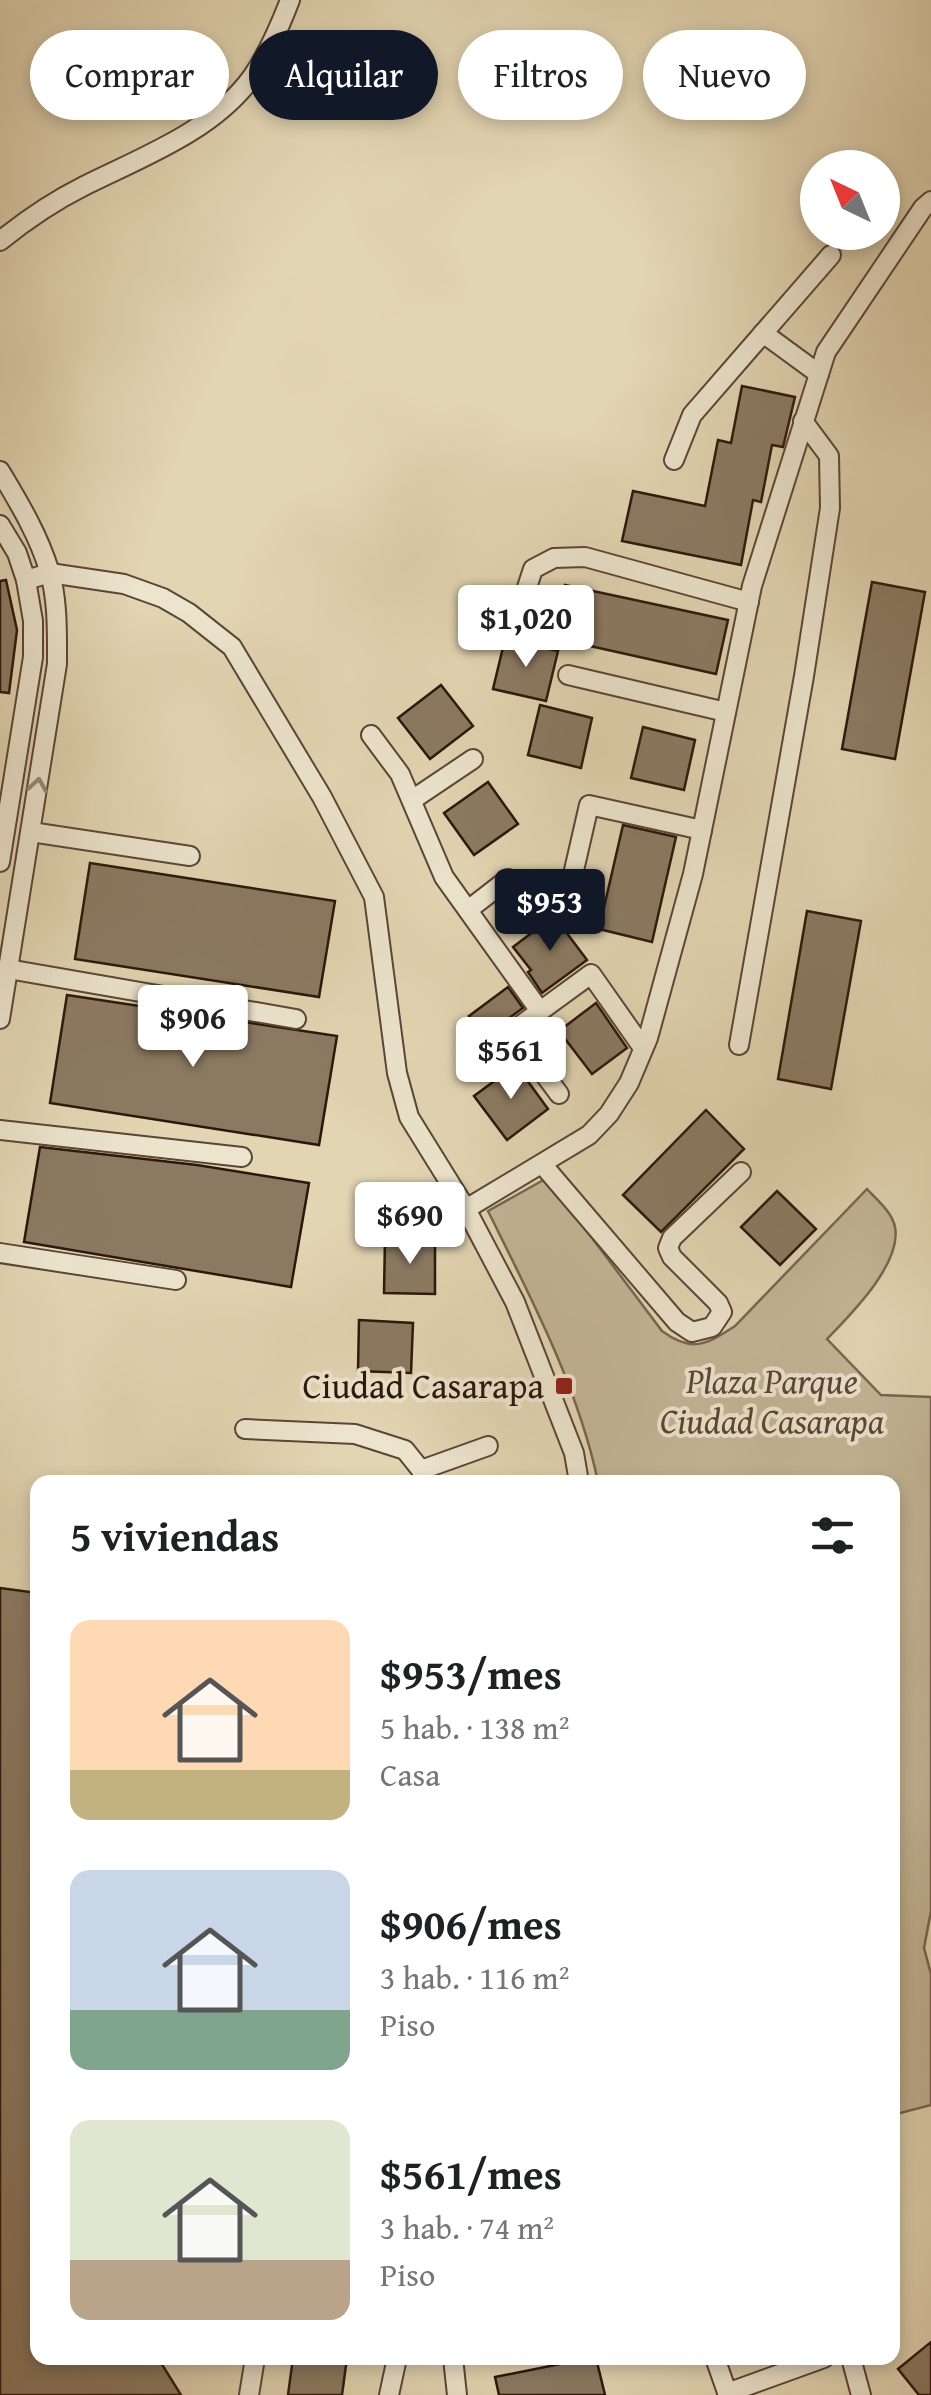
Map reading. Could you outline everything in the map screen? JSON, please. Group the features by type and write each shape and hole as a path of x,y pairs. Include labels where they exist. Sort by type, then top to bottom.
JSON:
{"street":[{"path":"0,242 55,202 203,124 252,77 290,0"},
{"path":"466,1209 589,1135 630,1084 644,1048 692,874 749,602 826,352 931,201"},
{"path":"674,460 692,415 831,255"},
{"path":"764,332 819,374"},
{"path":"739,1045 830,508 829,456 803,421"},
{"path":"0,471 24,510 50,574 57,632 57,664 0,1019"},
{"path":"0,525 17,553 33,621 33,657 0,862"},
{"path":"517,618 534,569 554,558 586,557 749,602"},
{"path":"26,580 50,574 124,584 163,598 232,647 322,797 374,897 397,1073 409,1117 466,1209 515,1302 574,1453 578,1475"},
{"path":"568,675 726,712"},
{"path":"372,735 400,774 444,877 540,1011"},
{"path":"412,800 473,759"},
{"path":"572,879 589,805 702,830"},
{"path":"31,832 190,856"},
{"path":"468,910 508,879"},
{"path":"8,969 296,1019"},
{"path":"480,1055 591,974 644,1048"},
{"path":"512,1032 559,1094"},
{"path":"0,1130 242,1158"},
{"path":"542,1164 676,1322 692,1332 712,1326 722,1312 668,1248 672,1238 741,1172"},
{"path":"0,1253 176,1280"},
{"path":"245,1429 355,1434 404,1450 423,1475"},
{"path":"426,1475 488,1446"},
{"path":"249,2395 253,2365"},
{"path":"388,2395 395,2365"},
{"path":"454,2365 457,2395"},
{"path":"718,2365 727,2394 805,2365"},
{"path":"853,2365 861,2395"}],"green space":[{"name":"Plaza Parque Ciudad Casarapa","path":"547,1178 662,1331 691,1344 707,1342 735,1326 867,1189 893,1222 895,1241 883,1272 827,1339 881,1395 931,1397 931,1911 924,1948 931,1974 931,2105 900,2113 900,1475 596,1475 566,1377 488,1211"}],"building":[{"path":"742,386 795,397 783,447 772,445 761,502 753,500 741,565 622,541 633,491 705,506 718,440 731,443"},
{"path":"6,580 17,630 9,693 0,692 0,581"},
{"path":"872,582 925,592 895,759 842,749"},
{"path":"565,585 728,620 716,674 554,638"},
{"path":"505,639 558,651 546,701 493,689"},
{"path":"441,685 473,726 430,759 398,718"},
{"path":"540,705 592,718 581,768 528,755"},
{"path":"643,727 695,740 684,790 631,778"},
{"path":"488,782 518,824 474,855 444,813"},
{"path":"623,825 676,837 652,942 599,929"},
{"path":"90,863 335,901 319,997 75,959"},
{"path":"807,911 861,921 831,1089 778,1079"},
{"path":"554,916 587,960 542,993 513,947"},
{"path":"508,987 523,1008 484,1036 469,1016"},
{"path":"67,995 337,1036 319,1145 50,1103"},
{"path":"596,1003 627,1048 592,1074 559,1031"},
{"path":"516,1065 548,1109 507,1140 474,1096"},
{"path":"706,1110 744,1149 661,1232 623,1195"},
{"path":"40,1147 309,1183 291,1287 24,1242"},
{"path":"777,1191 816,1229 780,1265 741,1227"},
{"path":"385,1239 435,1240 435,1294 384,1293"},
{"path":"359,1320 413,1323 411,1373 358,1371"},
{"path":"0,1588 30,1592 30,2365 162,2365 181,2395 0,2395"},
{"path":"931,2342 931,2395 919,2395 898,2369"},
{"path":"292,2365 346,2365 342,2395 288,2395"},
{"path":"555,2365 598,2365 605,2395 499,2395 495,2377"}],"place":[{"name":"Ciudad Casarapa","path":"564,1386"}]}
